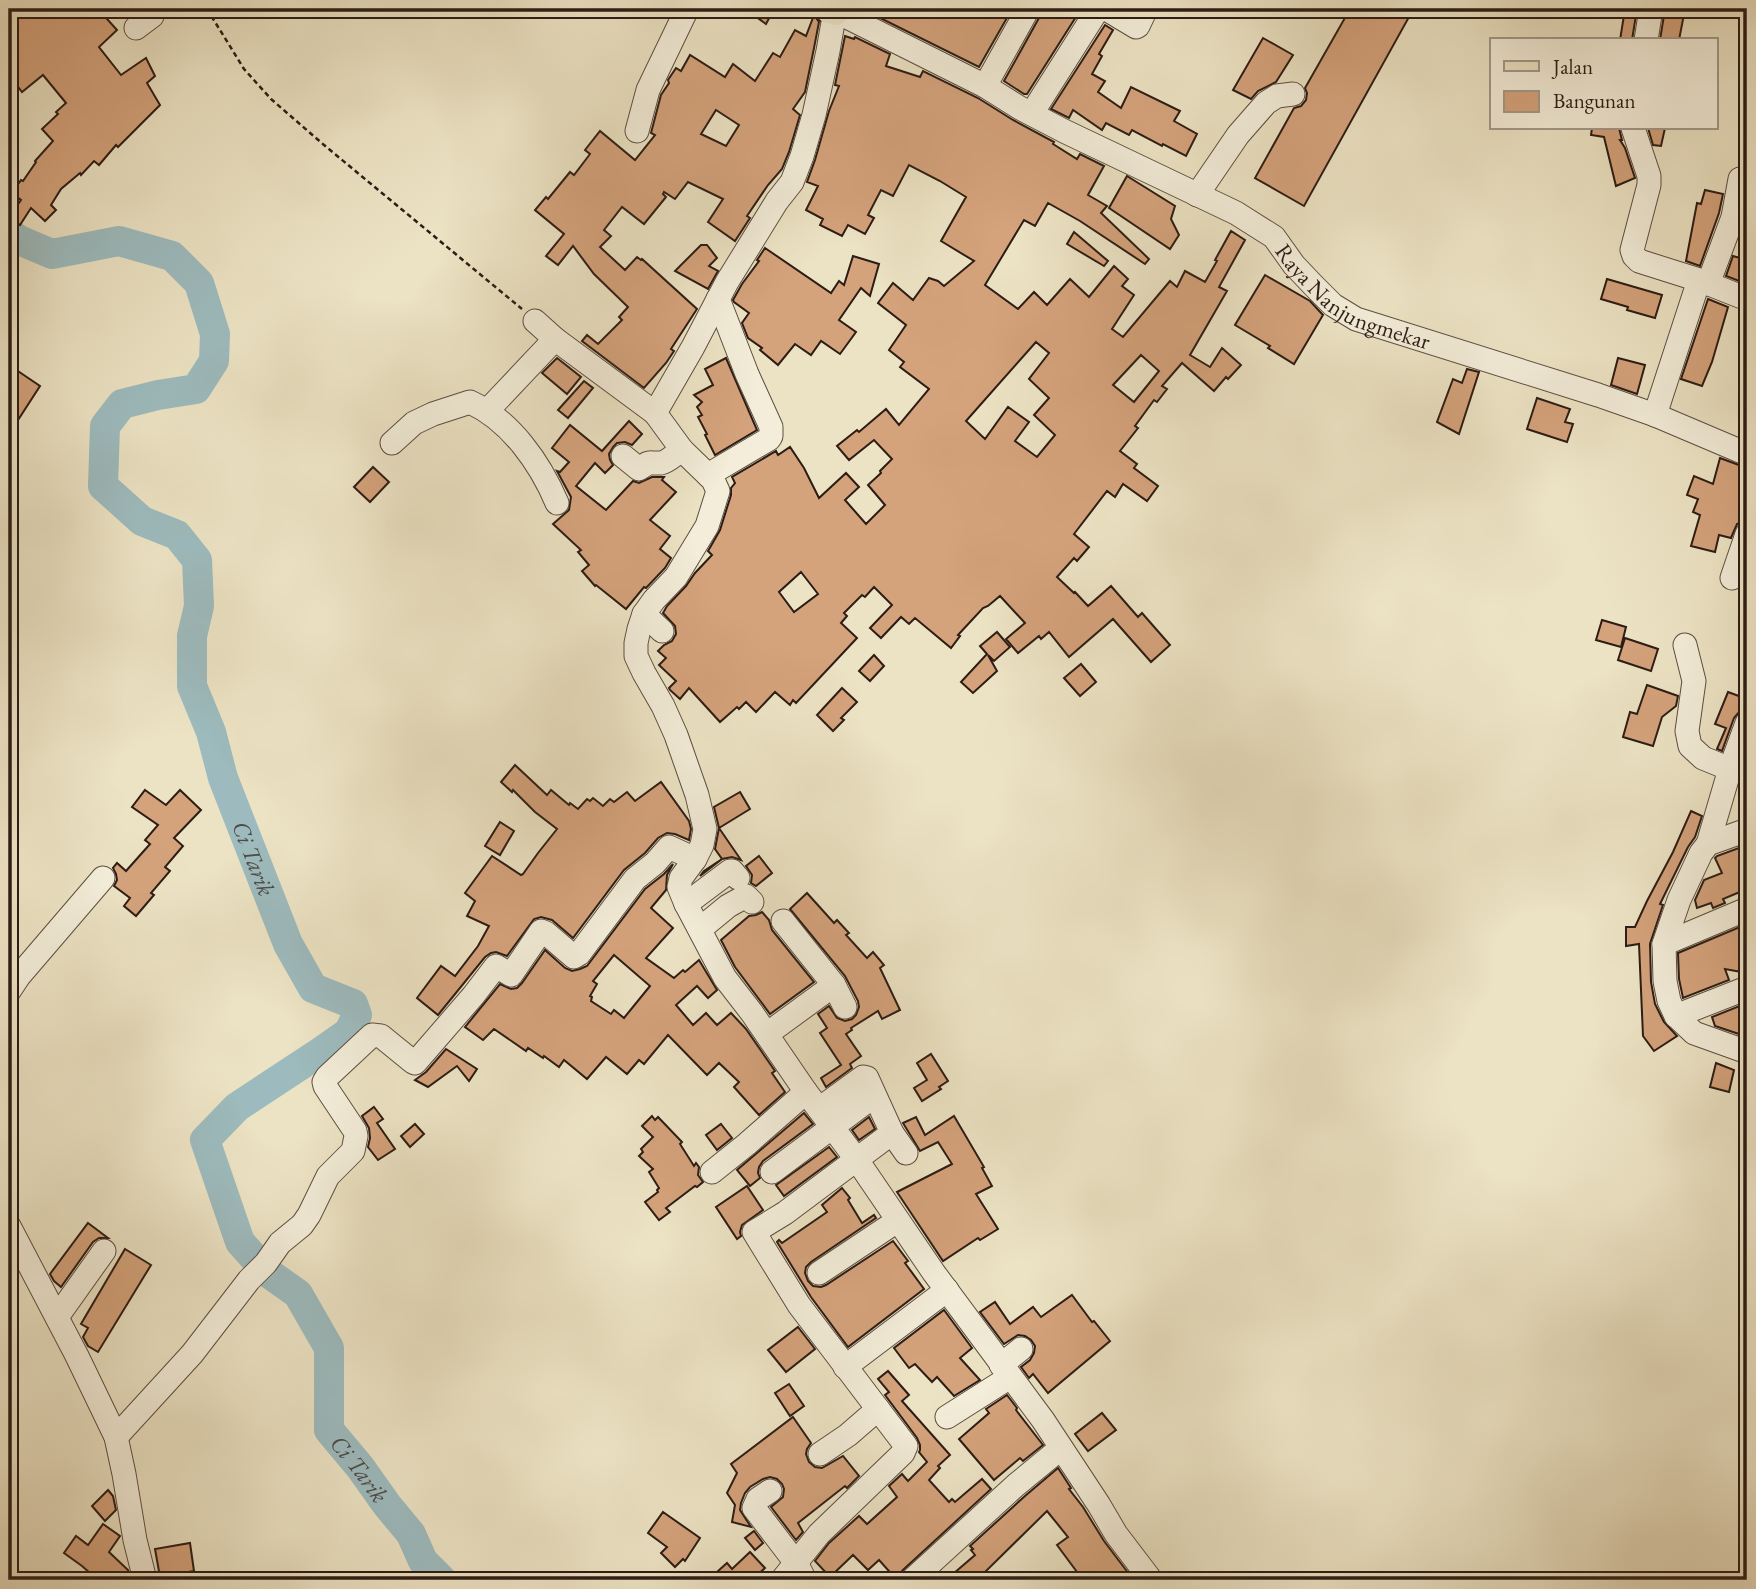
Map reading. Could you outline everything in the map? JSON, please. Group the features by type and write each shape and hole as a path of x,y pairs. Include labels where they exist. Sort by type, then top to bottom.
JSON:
{"street":[{"path":"637,131 648,90 687,9"},
{"path":"985,86 1028,9"},
{"path":"1032,114 1098,9"},
{"path":"1106,9 1136,27 1146,9"},
{"path":"1646,38 1651,9"},
{"path":"655,414 718,299 792,181 817,103 833,13"},
{"name":"Raya Nanjungmekar","path":"833,13 985,86 1032,114 1236,213 1274,237 1294,265 1314,286 1333,305 1356,319 1598,395 1655,415 1747,454"},
{"path":"1198,195 1238,135 1266,103 1277,96 1293,94"},
{"path":"1634,130 1649,176 1632,250 1634,256 1639,261 1747,299"},
{"path":"1655,415 1703,282 1740,219 1741,179"},
{"path":"708,475 769,439 772,432 718,299"},
{"path":"535,321 655,414 682,450 717,485 718,491 707,526 676,577 644,614 639,629 636,656 676,735 697,794 705,829 702,845 679,881 686,904 725,978 1061,1448 1116,1535 1151,1580"},
{"path":"487,411 555,339"},
{"path":"392,443 414,423 468,402 487,411 527,449 557,503"},
{"path":"623,456 639,469 649,462 664,462 682,450"},
{"path":"1732,578 1747,534"},
{"path":"644,614 662,631"},
{"path":"1685,645 1694,681 1687,731 1690,746 1703,758 1730,769"},
{"path":"1747,723 1708,844 1700,853 1679,900 1664,944 1665,981 1669,1001 1676,1016 1694,1033 1747,1052"},
{"path":"1708,844 1747,830"},
{"path":"116,1437 192,1354 280,1243 302,1225 328,1176 355,1149 355,1131 326,1086 324,1082 327,1077 376,1034 415,1063 474,996 496,966 511,975 541,932 575,957 635,878 655,863 669,847 695,859"},
{"path":"686,904 730,871 738,878"},
{"path":"9,991 103,878"},
{"path":"700,929 728,906 746,896 751,902"},
{"path":"1664,944 1747,909"},
{"path":"783,921 805,933 845,1007"},
{"path":"767,1034 834,985"},
{"path":"1676,1016 1747,988"},
{"path":"712,1172 747,1144 819,1109 874,1096 892,1133 906,1153"},
{"path":"772,1172 819,1109"},
{"path":"769,1490 758,1499 754,1508 794,1575 819,1534 903,1453 906,1446 799,1305 754,1232 785,1213 892,1133"},
{"path":"819,1273 897,1221"},
{"path":"9,1226 116,1437 145,1580"},
{"path":"57,1317 104,1251"},
{"path":"845,1367 947,1290"},
{"path":"947,1417 1006,1371 1021,1349"},
{"path":"820,1454 848,1435 878,1409"},
{"path":"912,1580 1016,1485 1061,1448"}],"path":[{"path":"208,9 244,69 271,99 535,321"}],"building":[{"path":"9,9 98,9 117,30 99,47 121,75 146,58 155,76 147,83 160,105 118,147 116,145 99,165 94,161 81,175 80,173 61,189 51,205 56,210 45,221 31,208 20,225 9,217 21,200 12,193 53,141 42,129 66,103 43,75 22,92 9,75"},
{"path":"745,9 774,9 766,24"},
{"path":"877,9 1012,9 979,67 874,15"},
{"path":"1042,9 1081,9 1027,94 1024,94 1004,81"},
{"path":"1350,9 1395,9 1409,17 1304,206 1255,178 1294,108 1301,106 1306,100 1305,88"},
{"path":"1625,9 1637,9 1632,38 1620,38"},
{"path":"1665,9 1685,9 1679,38 1660,38"},
{"path":"814,15 819,22 805,92 793,109 800,115 789,152 782,169 747,216 750,218 735,241 708,222 723,199 688,182 675,199 664,192 666,197 644,224 622,207 604,230 611,236 600,247 625,270 637,257 642,259 697,309 671,349 674,351 666,363 644,388 582,341 587,335 598,344 622,320 619,317 628,307 594,274 573,246 558,265 546,256 564,234 535,210 546,197 548,199 570,172 574,175 590,154 585,150 600,131 635,160 655,135 651,133 668,80 676,68 681,71 690,55 725,77 733,64 755,81 773,53 780,57 795,30 806,36","holes":["716,110 739,125 726,146 701,134"]},
{"path":"1105,25 1113,30 1099,54 1102,56 1092,74 1105,81 1098,92 1121,108 1131,87 1180,111 1174,121 1197,134 1186,156 1132,130 1129,135 1106,123 1102,130 1073,110 1069,118 1051,109"},
{"path":"845,36 855,37 890,54 886,66 920,77 923,71 978,98 1054,142 1053,144 1077,159 1080,154 1104,166 1088,195 1107,206 1101,213 1149,259 1145,264 1048,203 1035,226 1024,220 985,285 1018,309 1034,292 1047,305 1070,279 1089,297 1114,266 1128,279 1122,286 1134,295 1112,329 1123,337 1170,281 1177,287 1185,271 1205,282 1231,231 1245,240 1219,287 1227,291 1190,355 1210,367 1222,348 1241,365 1214,391 1182,363 1162,386 1167,389 1157,402 1154,400 1135,426 1138,428 1120,451 1137,464 1134,468 1158,486 1147,501 1123,484 1115,497 1107,491 1074,534 1089,547 1077,561 1074,558 1057,577 1088,606 1111,586 1138,617 1142,613 1170,645 1151,662 1113,619 1069,657 1049,632 1041,639 1039,636 1018,653 1006,639 1025,623 1000,596 983,608 958,635 960,636 951,648 915,618 909,624 901,617 881,638 870,628 892,605 874,587 844,613 847,616 841,623 857,638 796,703 793,700 790,705 775,692 756,712 746,702 720,722 689,688 680,699 670,690 676,681 659,665 666,658 658,651 672,641 676,634 675,626 663,613 712,555 708,551 720,530 731,488 735,483 732,477 776,451 778,455 790,447 819,498 846,473 859,487 845,500 866,524 885,505 868,485 892,459 874,440 849,460 837,446 886,409 899,425 929,389 900,367 904,362 889,350 906,325 878,303 893,283 913,300 929,278 944,286 974,261 941,241 966,197 909,165 893,196 881,190 868,215 874,218 865,234 848,225 842,236 820,225 823,219 806,210 818,186 807,182 839,86 835,85","holes":["1036,342 1049,353 1029,379 1049,398 1034,415 1055,435 1037,457 1015,441 1029,422 1008,407 985,439 966,421","1141,355 1159,371 1134,402 1113,385","801,572 818,594 794,612 779,592"]},
{"path":"1263,38 1293,55 1276,82 1258,91 1251,99 1233,90"},
{"path":"1592,130 1620,130 1620,140 1635,178 1616,186 1604,137 1591,135"},
{"path":"1649,130 1665,130 1661,146 1653,145"},
{"path":"1127,176 1175,206 1171,219 1179,235 1170,249 1109,208"},
{"path":"1705,190 1723,194 1700,266 1686,261 1697,203 1701,204"},
{"path":"1074,232 1108,261 1104,266 1067,244"},
{"path":"701,245 707,245 717,258 709,266 718,271 708,289 675,271"},
{"path":"765,248 831,293 839,281 844,285 853,256 879,264 870,296 861,288 839,320 856,332 840,354 821,341 811,355 795,344 778,365 748,338 742,323 749,313 733,300"},
{"path":"1733,256 1747,260 1747,284 1726,276"},
{"path":"1265,275 1310,301 1323,315 1294,364 1235,325"},
{"path":"1607,279 1662,295 1655,318 1601,299"},
{"path":"1708,299 1728,307 1702,386 1681,379"},
{"path":"557,358 581,377 567,394 542,373"},
{"path":"726,358 757,430 715,455 698,417 702,415 697,407 702,402 694,395 713,385 705,369"},
{"path":"1618,358 1645,365 1637,394 1611,385"},
{"path":"9,365 40,386 18,420 9,414"},
{"path":"1467,369 1479,372 1459,434 1437,422 1453,379 1462,383"},
{"path":"584,381 593,388 568,418 558,410"},
{"path":"1537,398 1570,409 1565,422 1573,424 1567,442 1527,429"},
{"path":"629,421 642,434 632,445 617,443 609,454 613,465 605,473 595,463 576,486 606,510 633,481 639,483 652,477 664,477 662,480 676,492 650,520 670,536 660,549 671,558 665,568 644,587 626,609 595,586 582,571 589,565 578,552 581,550 553,524 569,510 571,497 557,471 560,472 569,462 552,448 570,425 602,451"},
{"path":"1720,458 1747,468 1747,520 1737,524 1731,538 1719,535 1715,552 1691,546 1700,515 1693,512 1698,499 1687,495 1694,476 1713,484"},
{"path":"373,467 389,482 370,502 354,487"},
{"path":"1602,620 1626,627 1621,647 1596,640"},
{"path":"997,632 1010,647 994,661 988,655 997,671 973,693 961,682 987,654 980,646"},
{"path":"1625,638 1658,649 1651,671 1618,660"},
{"path":"874,655 884,666 870,681 859,671"},
{"path":"1081,664 1096,682 1080,696 1064,678"},
{"path":"1647,685 1678,696 1676,706 1662,717 1653,746 1623,737 1630,712 1637,714"},
{"path":"842,688 857,702 841,718 844,720 833,731 817,715"},
{"path":"1728,692 1747,699 1747,709 1734,718 1722,751 1717,749 1726,728 1715,724"},
{"path":"515,765 547,795 551,790 578,809 587,799 590,801 593,798 603,806 610,799 614,802 627,792 635,801 661,782 689,821 689,840 667,833 658,838 624,870 573,938 552,920 541,917 534,919 507,956 496,952 485,957 438,1015 417,998 441,966 455,976 478,946 489,926 467,916 475,901 465,893 492,856 523,874 557,829 501,782"},
{"path":"145,790 166,805 180,790 201,810 174,838 183,846 165,867 170,871 151,893 154,895 136,916 124,906 130,898 114,886 117,880 113,868 117,863 126,871 150,844 145,840 158,825 132,807"},
{"path":"740,792 750,809 719,828 714,807"},
{"path":"1691,811 1702,816 1695,837 1660,904 1663,905 1650,944 1651,982 1655,1004 1664,1022 1677,1036 1654,1051 1643,1036 1639,944 1626,946 1626,927 1635,927"},
{"path":"500,822 514,831 500,855 485,846"},
{"path":"719,828 741,860 732,857 722,859 715,849"},
{"path":"1747,845 1747,889 1723,899 1725,903 1713,908 1711,903 1697,908 1695,900 1704,880 1722,873 1715,858"},
{"path":"759,856 772,873 756,886 751,883 752,875 746,866"},
{"path":"673,864 667,875 666,890 651,908 673,928 646,958 674,978 699,960 717,990 708,998 697,986 676,1005 693,1025 706,1013 717,1025 731,1013 746,1029 775,1071 772,1073 785,1092 759,1115 734,1087 739,1082 719,1063 707,1075 668,1035 644,1064 639,1060 627,1074 606,1057 587,1079 564,1060 559,1067 528,1048 526,1051 494,1029 483,1040 465,1027 500,984 511,989 517,988 545,950 572,971 587,966 645,889","holes":["614,955 650,986 624,1018 614,1010 611,1014 591,1001 590,996 597,984 593,981"]},
{"path":"807,893 834,923 837,920 849,933 846,935 867,958 873,952 884,965 880,968 900,1010 882,1019 878,1011 851,1028 846,1034 861,1056 850,1064 852,1068 826,1087 821,1078 841,1065 820,1033 827,1028 818,1014 829,1006 837,1018 845,1021 856,1015 859,1007 845,976 790,909"},
{"path":"762,912 769,920 772,930 814,982 770,1014 735,967 721,940 749,916"},
{"path":"1747,924 1747,973 1725,969 1729,980 1683,998 1678,953"},
{"path":"1747,1003 1742,1031 1739,1034 1715,1026 1712,1017"},
{"path":"446,1049 477,1069 469,1081 457,1066 428,1087 415,1080 426,1072"},
{"path":"931,1054 948,1081 922,1101 914,1088 927,1080 917,1063"},
{"path":"1716,1063 1734,1070 1729,1092 1710,1087"},
{"path":"374,1107 383,1119 377,1123 395,1149 378,1160 368,1147 369,1128 362,1116"},
{"path":"804,1113 813,1124 763,1161 759,1167 760,1178 750,1186 737,1170"},
{"path":"652,1116 655,1120 658,1117 682,1142 680,1144 694,1166 696,1163 699,1167 698,1175 703,1182 666,1208 670,1212 659,1220 645,1202 658,1192 659,1188 649,1172 653,1169 639,1156 643,1152 641,1149 653,1137 642,1126"},
{"path":"954,1116 992,1186 976,1194 998,1229 980,1240 978,1238 943,1261 897,1192 952,1164 938,1142 920,1151 903,1123 916,1117 925,1135"},
{"path":"869,1117 875,1129 859,1140 852,1130"},
{"path":"415,1124 424,1134 410,1147 401,1136"},
{"path":"721,1124 732,1138 717,1150 706,1135"},
{"path":"829,1147 837,1157 784,1196 776,1185"},
{"path":"747,1186 763,1210 742,1225 741,1236 737,1239 716,1207"},
{"path":"842,1188 862,1223 874,1215 876,1218 811,1262 805,1273 808,1281 813,1286 826,1285 893,1241 924,1289 848,1347 811,1297 777,1242 779,1240 782,1243 827,1212 822,1205"},
{"path":"88,1223 108,1238 99,1238 93,1242 61,1287 50,1274"},
{"path":"125,1249 151,1265 98,1352 88,1346 83,1337 88,1328 81,1324"},
{"path":"1072,1295 1110,1341 1048,1393 1033,1374 1029,1378 1021,1367 1034,1353 1035,1346 1031,1340 1018,1335 1004,1344 980,1312 995,1302 1010,1324 1033,1307 1041,1317"},
{"path":"944,1310 972,1348 960,1358 980,1380 954,1396 937,1377 932,1382 915,1364 909,1368 894,1348"},
{"path":"798,1327 815,1349 786,1372 768,1350"},
{"path":"888,1371 909,1395 902,1401 950,1455 938,1466 940,1468 929,1480 949,1502 952,1499 955,1502 982,1479 991,1489 896,1579 879,1560 868,1570 853,1555 830,1577 815,1561 829,1543 859,1516 867,1524 897,1497 889,1486 902,1474 908,1481 927,1462 919,1452 917,1438 885,1395 889,1392 878,1379"},
{"path":"789,1384 804,1406 790,1416 775,1393"},
{"path":"1007,1395 1043,1445 1023,1461 1020,1458 994,1480 959,1439 989,1413 986,1409"},
{"path":"1102,1413 1116,1430 1088,1451 1075,1434"},
{"path":"793,1417 811,1443 806,1454 809,1462 822,1468 843,1456 859,1476 847,1488 845,1486 798,1523 803,1532 796,1540 771,1507 783,1497 784,1489 777,1479 763,1479 745,1493 740,1510 751,1527 732,1522 735,1505 727,1493 737,1473 731,1464"},
{"path":"1058,1468 1071,1488 1069,1489 1129,1574 1121,1580 1083,1580 1057,1545 1068,1537 1047,1511 986,1571 994,1580 946,1580 975,1555 970,1546"},
{"path":"108,1490 113,1496 116,1510 105,1521 92,1506"},
{"path":"663,1512 700,1538 685,1561 683,1559 675,1567 661,1553 667,1547 648,1533"},
{"path":"103,1524 120,1536 109,1552 128,1570 131,1580 98,1580 64,1553 76,1536 88,1545"},
{"path":"754,1531 763,1543 755,1550 745,1538"},
{"path":"190,1543 194,1571 160,1577 155,1549"},
{"path":"750,1552 765,1568 752,1580 708,1580 727,1563 732,1569"}],"waterway":[{"name":"Ci Tarik","path":"9,233 52,254 119,241 172,256 199,283 215,334 214,361 196,389 122,404 105,426 103,486 142,521 177,535 197,560 199,606 192,636 192,686 211,732 223,778 288,944 313,988 353,1004 357,1015 349,1032 237,1107 205,1140 240,1242 267,1272 298,1294 329,1348 329,1430 411,1534 423,1561 442,1580"}]}
